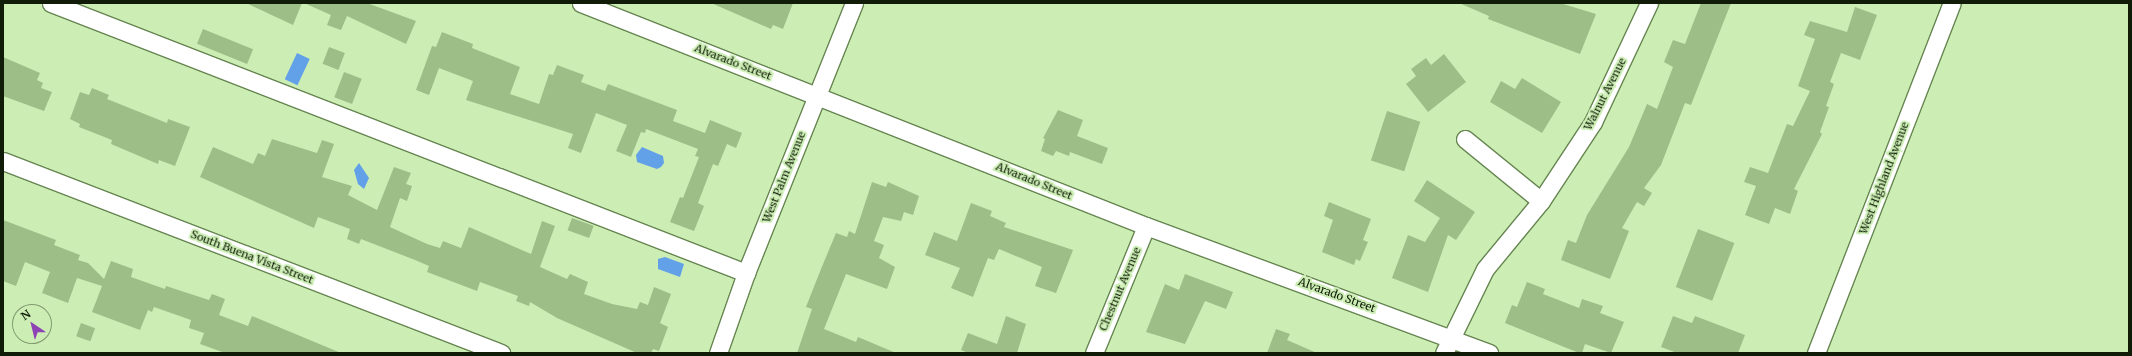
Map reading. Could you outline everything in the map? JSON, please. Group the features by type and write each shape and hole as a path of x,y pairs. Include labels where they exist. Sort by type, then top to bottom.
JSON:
{"street":[{"path":"51,3 746,272"},
{"name":"Alvarado Street","path":"580,3 817,95 1146,226 1450,337 1489,353"},
{"name":"West Palm Avenue","path":"718,353 746,272 854,3"},
{"name":"Walnut Avenue","path":"1444,353 1450,337 1485,269 1540,201 1593,122 1649,3"},
{"name":"West Highland Avenue","path":"1816,353 1952,3"},
{"path":"1465,139 1540,201"},
{"name":"South Buena Vista Street","path":"3,161 501,353"},
{"name":"Chestnut Avenue","path":"1094,353 1146,226"}],"water":[{"path":"297,53 310,59 297,85 285,79"},
{"path":"642,147 663,156 664,163 661,167 657,169 637,162 636,155"},
{"path":"359,163 369,178 364,189 358,184 354,170"},
{"path":"665,257 684,264 680,277 658,269 658,259"}],"building":[{"path":"246,3 302,3 293,25"},
{"path":"304,3 367,3 416,21 406,44 347,16 341,30 327,25 331,15"},
{"path":"711,3 793,3 783,29 773,25 771,29"},
{"path":"1459,3 1560,3 1596,14 1580,54 1488,19 1489,16"},
{"path":"1701,3 1731,3 1691,105 1685,103 1661,165 1644,188 1652,193 1644,206 1637,202 1622,228 1629,231 1610,279 1561,260 1568,240 1576,243 1587,215 1629,147 1647,104 1657,109 1673,67 1664,62 1673,40 1685,44"},
{"path":"1855,7 1877,15 1860,60 1841,53 1830,82 1834,84 1826,106 1829,107 1820,132 1822,134 1794,189 1798,191 1790,214 1775,208 1769,224 1745,215 1756,186 1744,182 1750,167 1768,173 1787,124 1793,126 1810,91 1798,86 1815,39 1804,35 1810,21 1847,32"},
{"path":"203,29 253,49 247,64 197,44"},
{"path":"442,32 473,44 472,48 520,67 510,94 539,104 549,74 553,75 557,65 584,75 581,82 605,91 608,84 677,110 673,121 705,133 710,120 742,133 736,148 727,144 718,166 713,164 698,203 704,206 694,231 670,222 680,197 683,198 699,157 695,156 698,149 646,129 645,133 641,132 631,157 616,151 627,125 596,113 581,153 568,148 573,134 466,100 473,81 439,68 429,95 416,90 432,46 436,47"},
{"path":"329,47 345,53 338,70 323,64"},
{"path":"1444,54 1466,82 1428,112 1406,84 1416,76 1411,69 1426,58 1431,65"},
{"path":"3,57 40,73 37,80 43,83 41,88 52,92 44,111 3,96"},
{"path":"344,72 362,79 352,104 334,97"},
{"path":"1522,78 1561,102 1542,133 1490,102 1501,81 1515,89"},
{"path":"92,88 109,95 107,99 167,123 168,119 190,127 175,166 159,160 158,164 111,144 112,140 79,127 80,124 70,119 80,92 89,95"},
{"path":"1058,110 1083,120 1077,136 1108,148 1102,164 1070,152 1069,156 1056,151 1053,156 1041,151 1045,139 1043,138"},
{"path":"1387,111 1420,122 1404,171 1371,160"},
{"path":"272,139 317,153 322,140 334,144 322,177 352,186 348,195 377,210 394,167 411,173 406,184 412,186 407,201 400,198 390,227 427,244 440,248 443,241 461,248 469,227 531,254 542,221 555,226 540,267 567,279 570,274 588,282 584,294 612,304 637,309 640,302 648,305 654,287 671,294 660,323 668,327 659,351 653,349 651,353 637,353 557,318 530,302 529,306 516,301 518,296 480,282 477,291 427,272 429,266 415,260 361,239 359,244 347,239 350,229 318,217 314,228 200,177 213,147 253,164 258,153 265,156"},
{"path":"1427,180 1475,212 1456,240 1448,235 1428,292 1392,278 1408,235 1425,242 1440,218 1414,201"},
{"path":"872,182 886,187 888,182 919,196 913,215 904,212 901,221 883,217 874,241 884,245 879,258 895,267 887,289 846,274 824,329 856,342 858,337 896,353 797,353 812,309 806,307 836,233 847,237 849,231 855,234"},
{"path":"1329,202 1371,219 1363,240 1368,242 1360,261 1356,259 1354,265 1322,252 1333,220 1324,216"},
{"path":"971,203 992,211 990,216 1006,223 1004,227 1073,250 1056,293 1035,286 1042,267 999,249 994,260 988,258 973,297 951,288 960,268 925,255 934,232 957,241"},
{"path":"572,218 594,226 589,238 568,230"},
{"path":"3,220 56,240 54,245 80,255 78,260 88,263 104,279 111,261 133,269 131,277 165,289 166,286 209,300 212,294 225,299 219,315 248,326 252,316 341,353 225,353 200,344 204,333 189,328 191,320 154,307 152,312 148,310 140,330 92,312 102,286 77,278 68,303 42,293 50,272 25,262 16,286 3,281"},
{"path":"1698,229 1734,243 1712,301 1676,287"},
{"path":"1185,274 1233,292 1226,309 1205,301 1185,344 1146,332 1165,284 1179,290"},
{"path":"1527,282 1545,289 1543,294 1579,308 1582,299 1603,306 1600,313 1624,322 1611,353 1585,344 1582,353 1579,353 1505,323 1512,305 1517,307"},
{"path":"1006,316 1026,324 1017,353 968,353 961,350 968,333 997,344"},
{"path":"1673,316 1692,323 1695,316 1745,335 1738,353 1677,353 1661,347"},
{"path":"81,323 95,328 90,341 76,336"},
{"path":"1276,329 1290,334 1287,340 1317,353 1267,353"}]}
